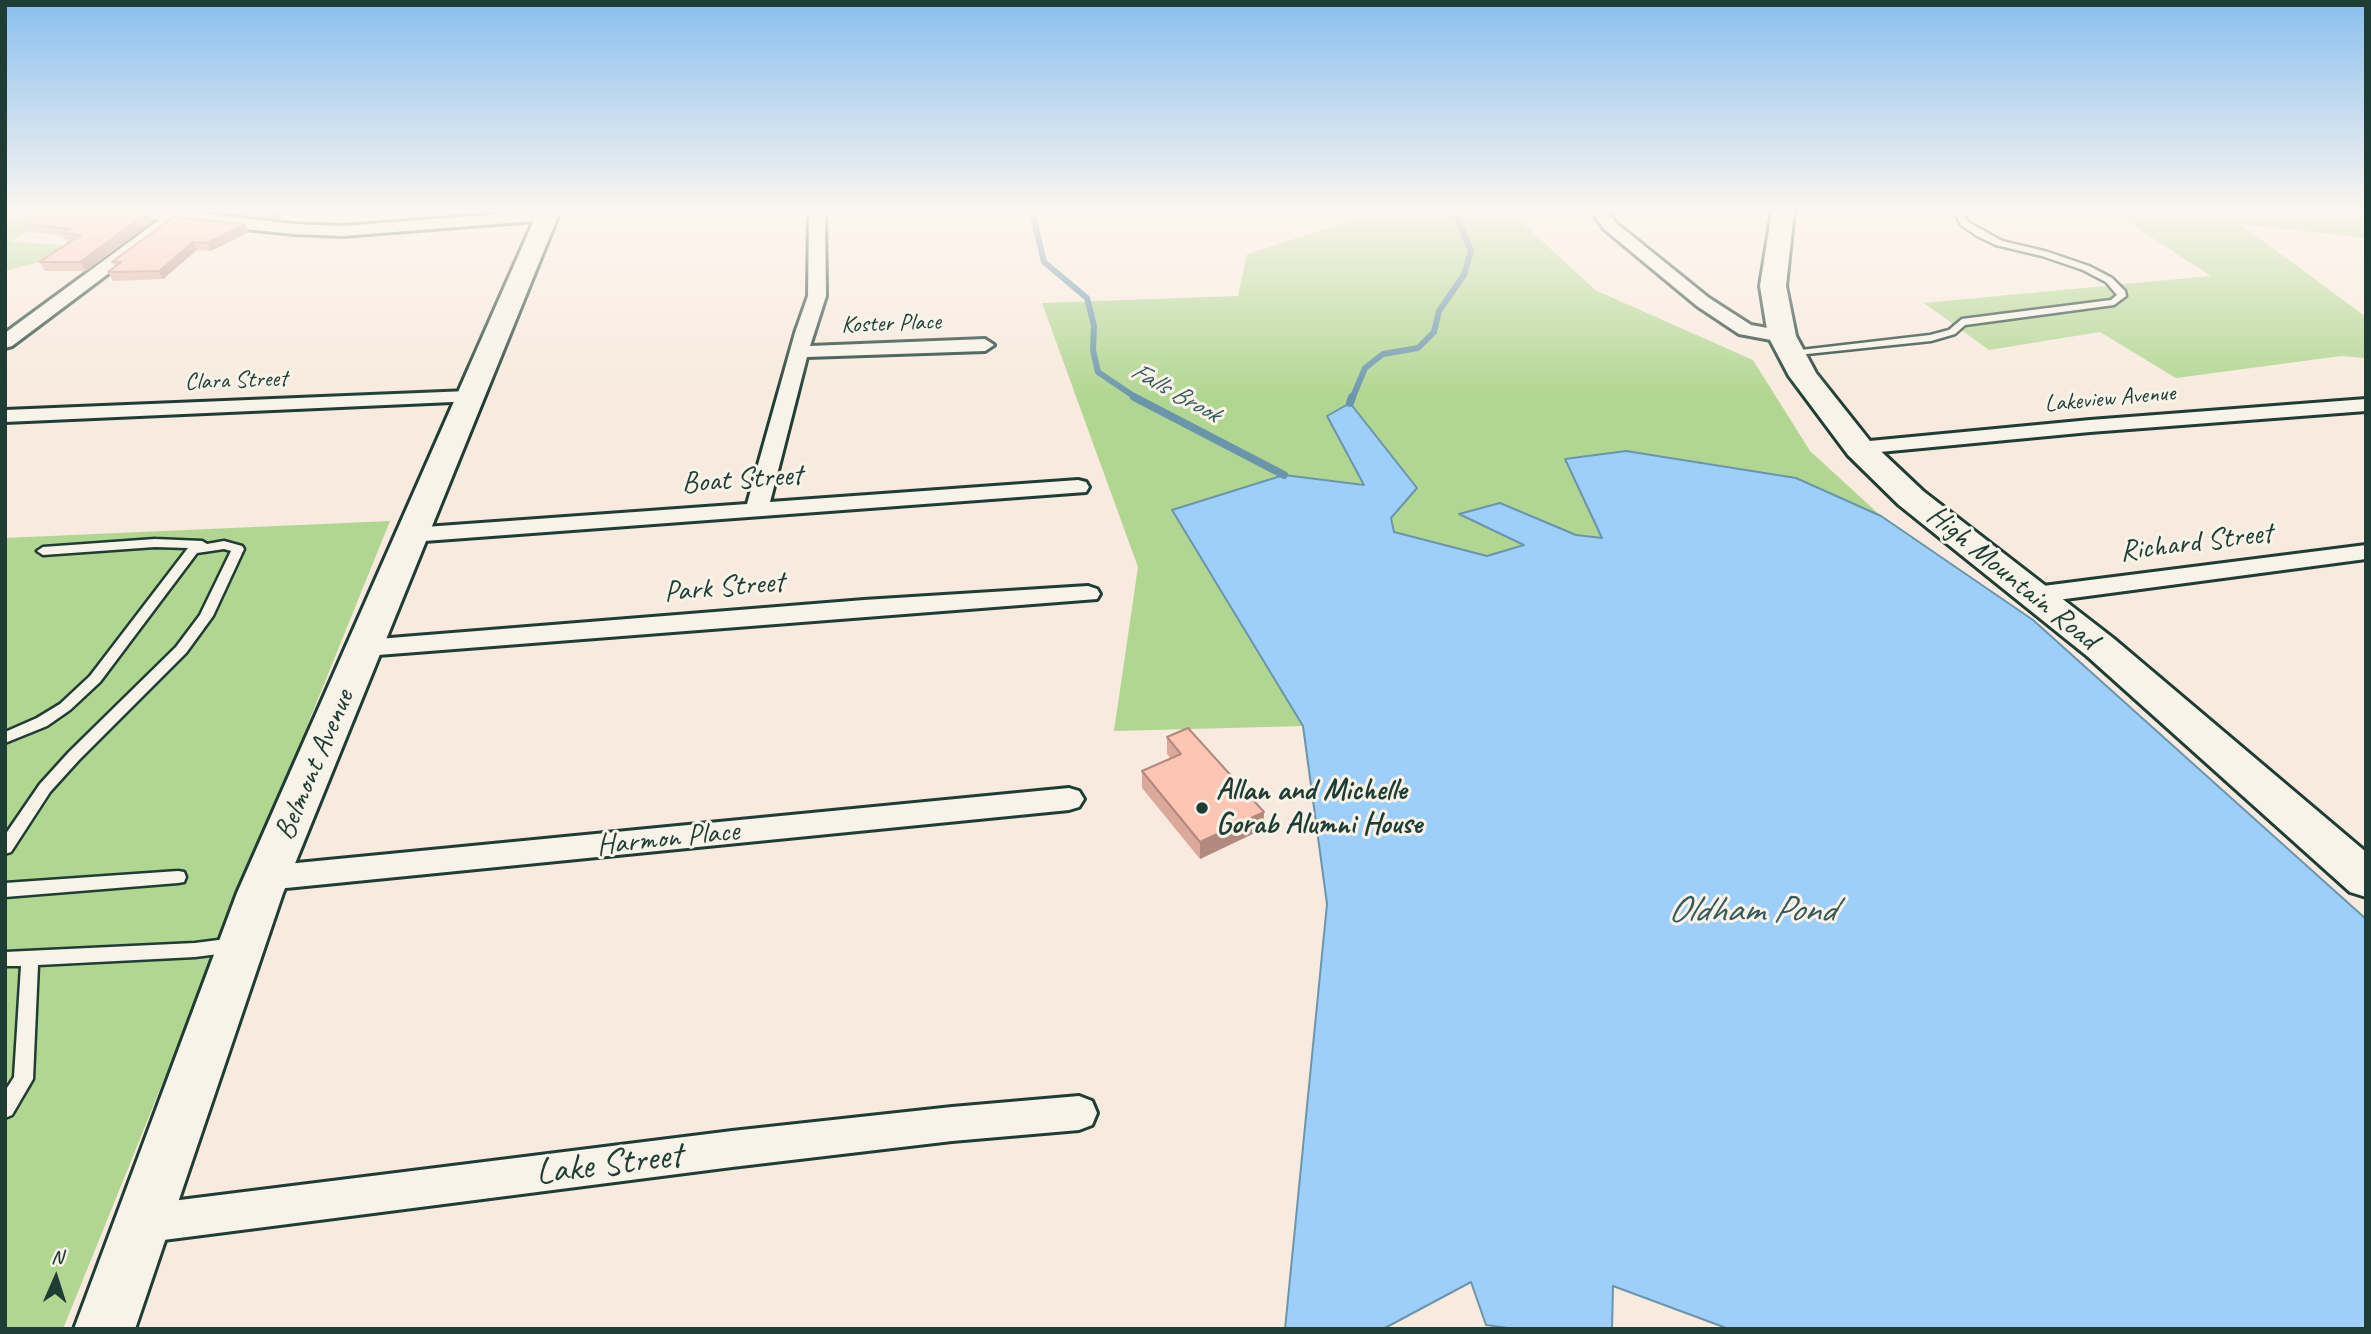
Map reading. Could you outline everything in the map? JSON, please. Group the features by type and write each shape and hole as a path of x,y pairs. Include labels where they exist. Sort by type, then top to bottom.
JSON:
{"main road":[{"name":"Belmont Avenue","path":"104,1329 139,1224 266,878 522,273"},
{"name":"High Mountain Road","path":"1775,273 1773,286 1787,345 1810,386 1859,447 1911,498 2100,647 2361,868"}],"street":[{"path":"5,342 97,273"},
{"path":"757,510 818,284 817,273"},
{"path":"1668,273 1703,302 1746,330 1787,345"},
{"name":"Koster Place","path":"799,352 985,345"},
{"name":"Clara Street","path":"5,416 468,397"},
{"name":"Lakeview Avenue","path":"1859,447 2366,405"},
{"name":"Boat Street","path":"411,535 1078,487"},
{"name":"Richard Street","path":"2035,595 2366,552"},
{"name":"Park Street","path":"365,648 864,608 1088,594"},
{"name":"Harmon Place","path":"266,878 1069,799"},
{"name":"Lake Street","path":"139,1224 746,1147 1079,1113"}],"lane":[{"path":"1787,345 1931,338 1952,332 1962,321 2114,302 2122,296 2109,280 2096,273"},
{"path":"5,848 45,788 181,650 206,616 238,549 224,545 155,543 43,551"},
{"path":"5,738 42,722 65,707 95,679 193,550 224,545"},
{"path":"5,891 178,877"},
{"path":"5,959 195,950 242,944"},
{"path":"5,1109 23,1079 30,958"}],"green space":[{"path":"1243,273 1577,273 1595,290 1753,360 1810,451 1881,516 1796,478 1603,538 1576,535 1500,503 1460,514 1525,545 1487,557 1394,532 1349,403 1328,416 1364,485 1284,475 1172,511 1303,726 1114,731 1138,567 1042,303 1238,296"},
{"path":"2207,273 2307,273 2366,317 2366,358 2341,356 2176,378 2100,332 1989,350 1924,303 2211,276"},
{"path":"390,521 63,1329 5,1329 5,538"}],"water":[{"name":"Oldham Pond","path":"1350,403 1417,488 1391,518 1394,532 1487,556 1524,545 1459,514 1500,503 1576,535 1602,538 1565,459 1626,451 1796,478 1881,516 2033,620 2366,919 2366,1329 1729,1329 1613,1286 1612,1329 1516,1329 1486,1325 1471,1282 1383,1329 1285,1329 1327,904 1303,726 1172,510 1284,475 1364,485 1327,416"}],"building":[{"name":"Allan and Michelle Gorab Alumni House","path":"1188,728 1264,812 1200,842 1142,771 1181,754 1167,737"}],"waterway":[{"name":"Falls Brook","path":"1057,273 1087,298 1094,326 1093,350 1098,372 1138,399"},
{"path":"1352,399 1365,368 1383,354 1418,348 1434,332 1439,311 1465,273"},
{"name":"Falls Brook","path":"1134,397 1284,475"},
{"path":"1350,403 1352,397"}],"place":[{"name":"Allan and Michelle Gorab Alumni House","path":"1202,808"}]}
